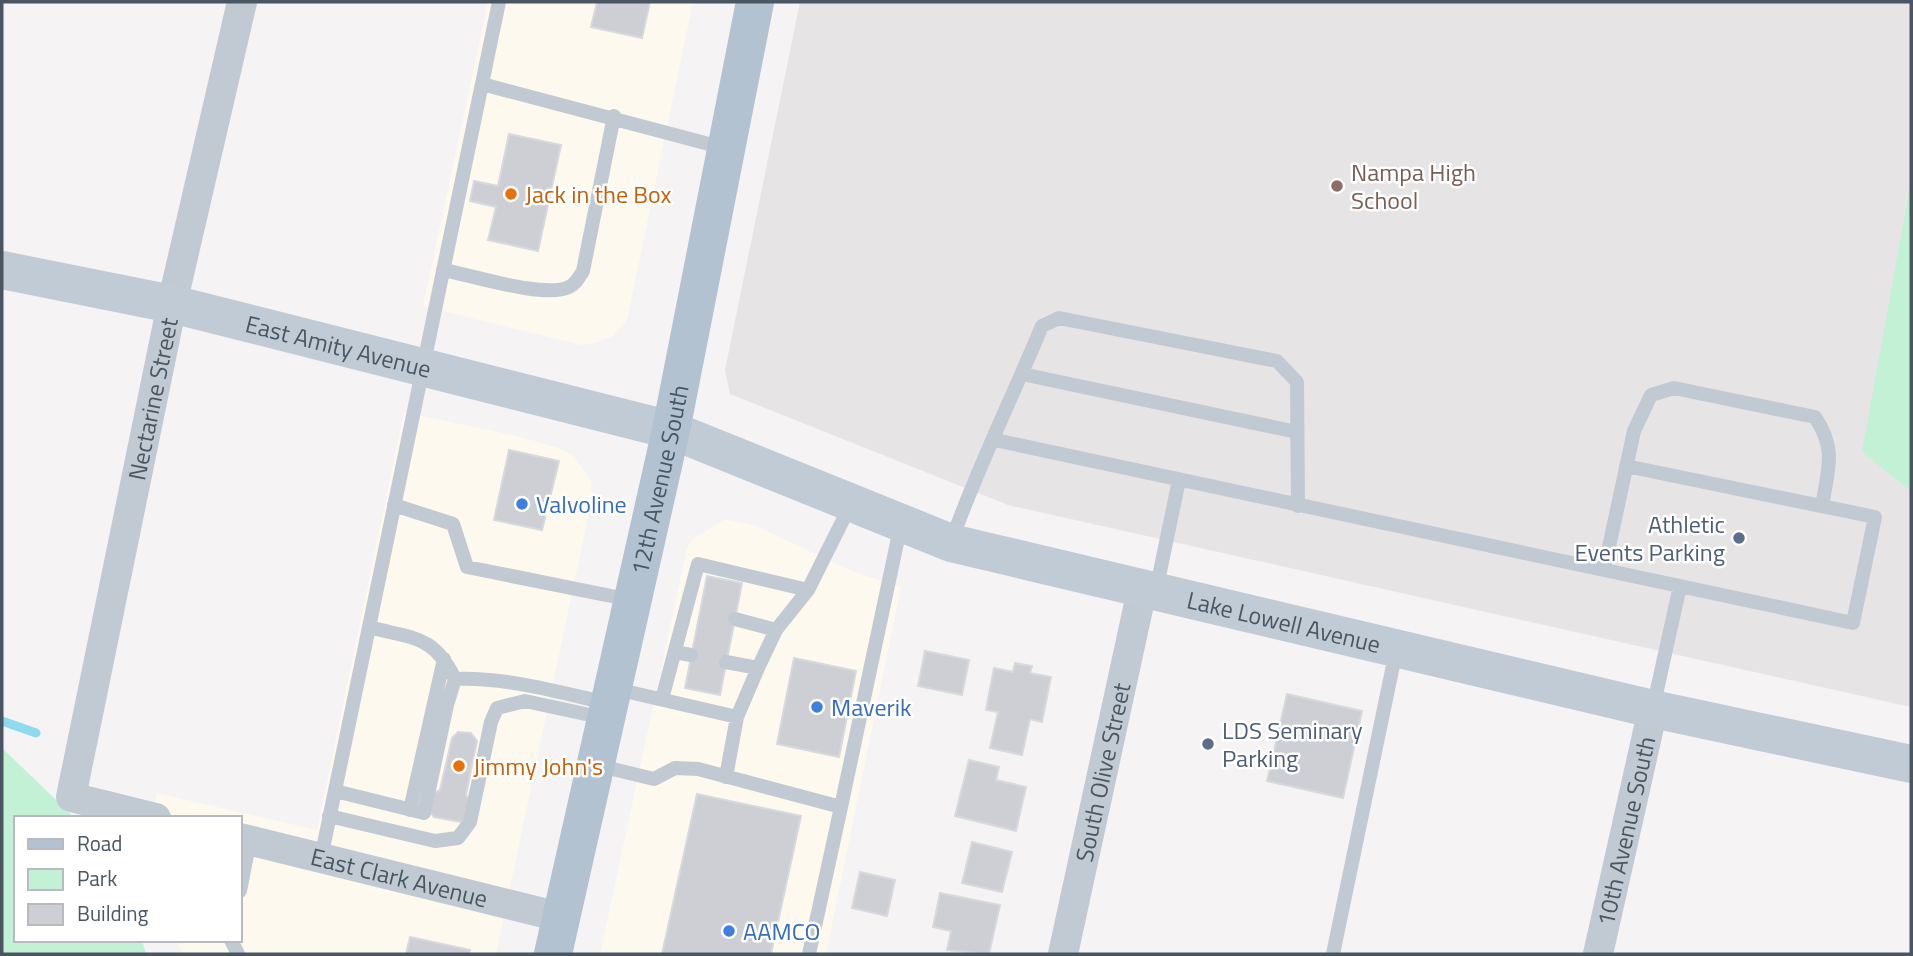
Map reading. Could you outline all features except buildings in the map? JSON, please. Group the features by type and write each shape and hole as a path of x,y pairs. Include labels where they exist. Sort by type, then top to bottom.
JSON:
{"main road":[{"name":"12th Avenue South","path":"553,954 671,430 755,2"},
{"name":"East Amity Avenue","path":"2,270 172,304 671,430"},
{"name":"Lake Lowell Avenue","path":"671,430 951,543 1653,709 1911,764"}],"street":[{"name":"Nectarine Street","path":"148,816 71,797 172,304 242,2"},
{"name":"South Olive Street","path":"1063,954 1149,591"},
{"name":"10th Avenue South","path":"1598,954 1653,709"},
{"name":"East Clark Avenue","path":"245,839 560,917"}],"lane":[{"path":"321,858 499,2"},
{"path":"482,84 614,116 726,148"},
{"path":"443,270 544,290 568,288 576,282 583,271 614,116"},
{"path":"951,543 970,490 995,440 1042,326 1059,318 1277,361 1297,382 1298,506"},
{"path":"1023,374 1297,432"},
{"path":"1604,570 1634,431 1651,395 1674,388 1815,417 1827,436 1831,455 1822,506"},
{"path":"995,440 1853,623 1875,517 1626,466"},
{"path":"1149,591 1179,480"},
{"path":"726,776 737,717 758,668 776,630 808,590 851,503"},
{"path":"394,505 453,524 467,567 631,600"},
{"path":"809,954 901,523"},
{"path":"663,699 675,652 692,610 698,564 808,590"},
{"path":"1653,709 1679,586"},
{"path":"735,620 776,630"},
{"path":"335,791 424,813 455,679 444,659 429,643 369,627"},
{"path":"1333,954 1396,648"},
{"path":"675,652 691,655"},
{"path":"410,810 444,659"},
{"path":"726,662 758,668"},
{"path":"455,679 476,678 609,703"},
{"path":"329,816 435,841 458,838 470,822 491,722 497,708 525,701 609,703 663,699 737,717"},
{"path":"595,764 654,779 675,768 698,769 841,807"},
{"path":"242,870 245,839"}],"shaded area":[{"path":"488,2 693,2 627,320 613,336 595,343 581,345 423,306"},
{"name":"Nampa High School","path":"800,2 1911,2 1911,707 1008,505 730,394 725,370"},
{"path":"404,412 517,436 559,448 574,456 591,481 592,498 496,954 183,954 177,942 242,942 242,816 151,816 157,793 317,830"},
{"path":"725,519 754,525 854,572 901,587 826,954 600,954 687,548 692,540"}],"green space":[{"path":"1911,181 1911,491 1862,452"},
{"path":"2,748 73,816 14,816 14,942 143,942 146,954 2,954"}],"waterway":[{"path":"2,721 36,733"}],"place":[{"name":"Nampa High School","path":"1337,186"},
{"name":"Jack in the Box","path":"511,194"},
{"name":"Valvoline","path":"522,504"},
{"name":"Athletic Events Parking","path":"1739,538"},
{"name":"Maverik","path":"817,707"},
{"name":"LDS Seminary Parking","path":"1208,744"},
{"name":"Jimmy John's","path":"459,766"},
{"name":"AAMCO","path":"729,931"}]}
